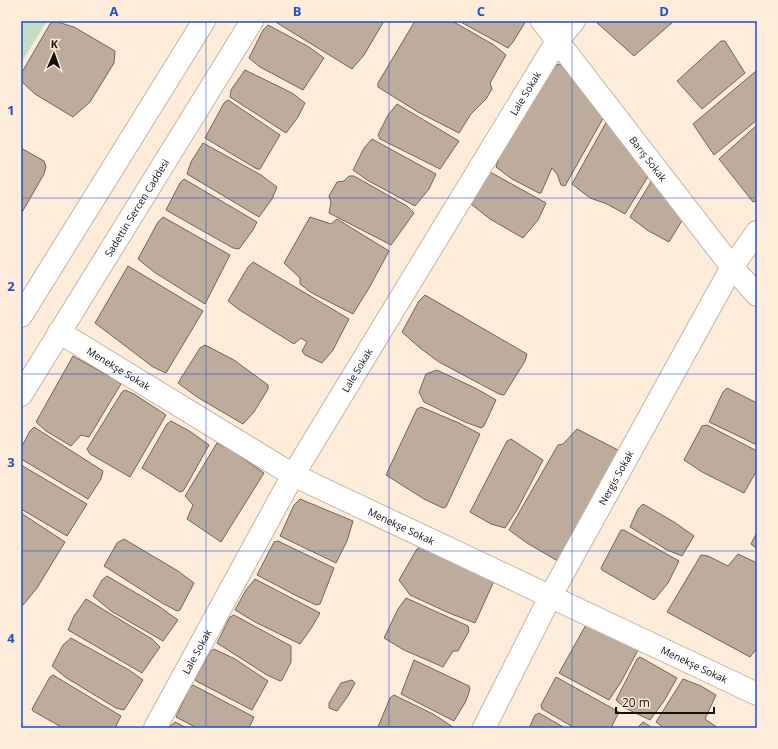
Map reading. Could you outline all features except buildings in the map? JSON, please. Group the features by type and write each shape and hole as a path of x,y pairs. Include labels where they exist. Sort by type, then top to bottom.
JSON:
{"street":[{"path":"21,316 204,21"},
{"name":"Sadettin Sercen Caddesi","path":"21,395 252,21"},
{"name":"Barış Sokak","path":"542,21 732,267 757,295"},
{"name":"Lale Sokak","path":"154,728 293,475 557,41 574,21"},
{"name":"Nergis Sokak","path":"484,728 550,597 732,267 757,232"},
{"name":"Menekşe Sokak","path":"60,332 293,475 757,694"}],"green space":[{"path":"21,21 47,21 21,63"}]}
